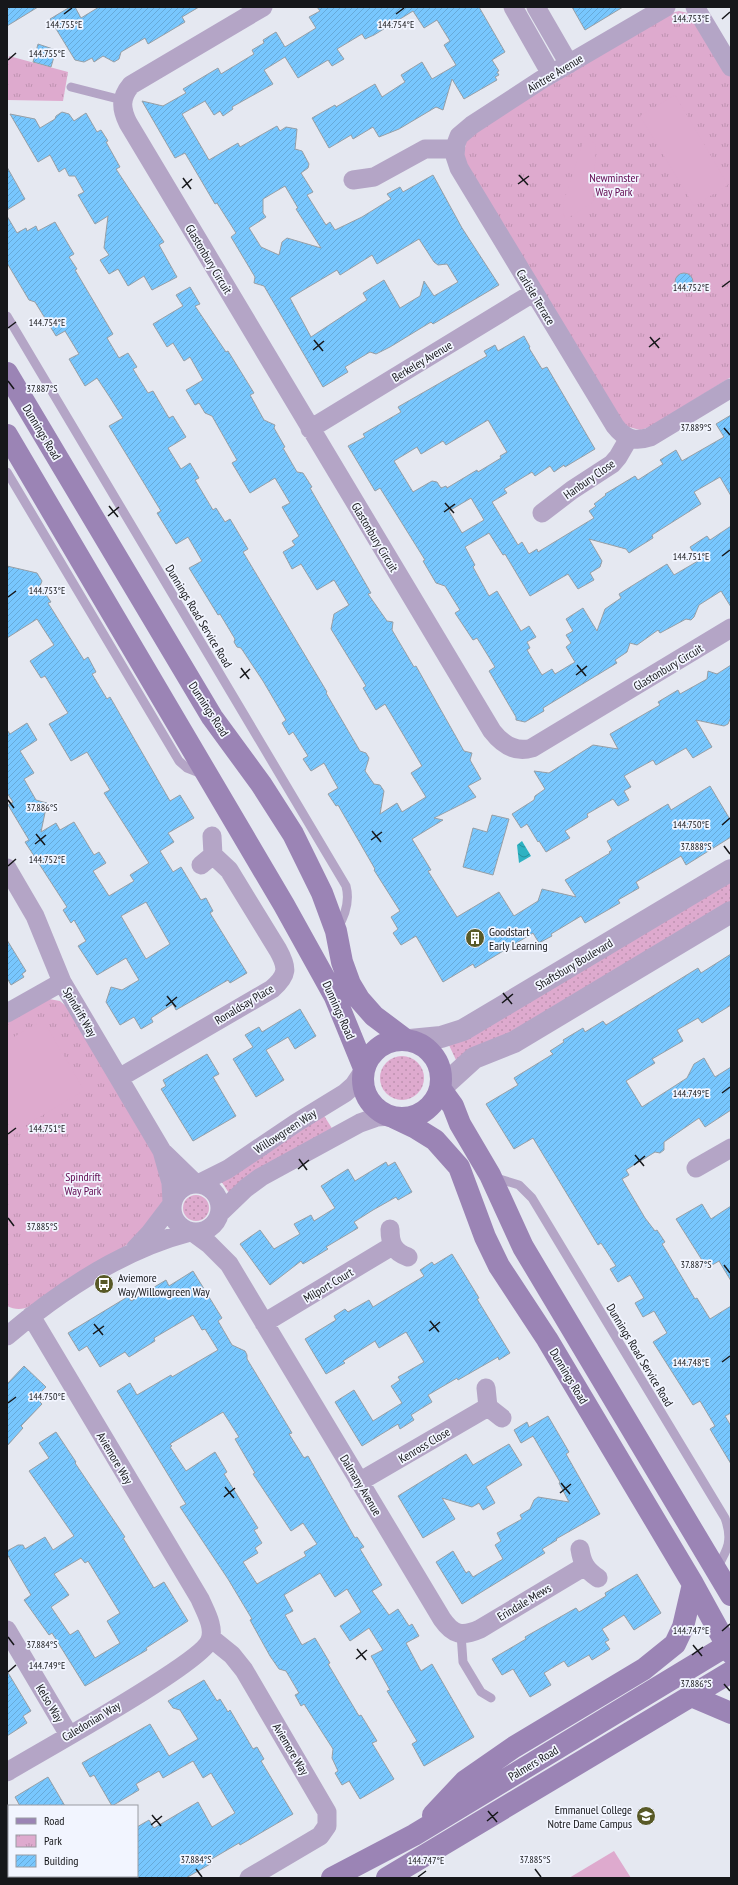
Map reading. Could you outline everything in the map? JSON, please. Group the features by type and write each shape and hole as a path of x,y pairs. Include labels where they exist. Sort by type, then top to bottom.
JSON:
{"main road":[{"name":"Dunnings Road","path":"7,373 212,716 262,784 293,834 322,893 336,931 342,962 350,984 359,999 374,1016 408,1040"},
{"name":"Dunnings Road","path":"7,435 284,905 331,990 364,1069"},
{"path":"408,1040 426,1048 435,1058 441,1070 441,1088 433,1104 423,1113 406,1118 391,1117 374,1107 368,1098 363,1084 364,1069 369,1058 382,1045 392,1041 408,1040"},
{"path":"441,1088 453,1106 460,1124 490,1175 524,1247 731,1595"},
{"name":"Dunnings Road","path":"391,1117 414,1127 435,1140 459,1167 485,1237 499,1266 547,1339 730,1647"},
{"path":"414,1835 465,1780 514,1747 644,1669 675,1644 683,1627 693,1584"},
{"name":"Palmers Road","path":"332,1878 414,1835 730,1647"},
{"name":"Palmers Road","path":"387,1878 731,1672"},
{"path":"691,1696 731,1713"}],"street":[{"path":"122,100 127,90 138,80 263,7"},
{"path":"513,7 550,74"},
{"path":"536,7 569,64"},
{"name":"Aintree Avenue","path":"455,149 457,140 472,125 550,74 666,7"},
{"path":"695,7 731,67"},
{"name":"Glastonbury Circuit","path":"122,100 123,113 128,123 478,709 499,740 505,745 520,750 532,748 731,628"},
{"path":"353,180 374,177 425,149 455,149"},
{"name":"Carlisle Terrace","path":"455,149 455,156 459,168 533,293 615,426 628,438"},
{"name":"Berkeley Avenue","path":"310,429 533,293"},
{"path":"628,438 640,440 650,437 731,388"},
{"name":"Hanbury Close","path":"542,513 572,490 612,464 618,458 628,438"},
{"name":"Ronaldsay Place","path":"119,1078 272,988 283,977 285,972 284,963 278,950 229,870 207,860 212,836"},
{"name":"Spindrift Way","path":"7,868 35,916 62,982 162,1151 171,1183 172,1203"},
{"name":"Shaftsbury Boulevard","path":"408,1040 441,1037 463,1030 731,870"},
{"path":"441,1088 474,1058 514,1042 731,912"},
{"path":"7,1013 62,982"},
{"name":"Willowgreen Way","path":"197,1184 228,1169 296,1123 345,1093 354,1085 364,1069"},
{"path":"10,1328 129,1254 166,1239 192,1232 205,1231 246,1188 261,1176 360,1123 377,1117 391,1117"},
{"path":"696,1168 731,1148"},
{"name":"Spindrift Way","path":"162,1151 197,1184"},
{"path":"129,1254 150,1233 172,1203 178,1191 189,1185 197,1184 209,1188 217,1196 219,1216"},
{"path":"172,1203 174,1220 181,1227 192,1232"},
{"name":"Dalmany Avenue","path":"219,1216 229,1264"},
{"name":"Dalmany Avenue","path":"192,1232 209,1244 229,1264 442,1619 451,1630 461,1634"},
{"name":"Milport Court","path":"264,1323 391,1238 397,1252 408,1257"},
{"name":"Aviemore Way","path":"31,1316 200,1599 215,1641 232,1655 244,1670 327,1812 327,1826 320,1836 249,1878"},
{"name":"Kenross Close","path":"359,1482 492,1404"},
{"name":"Erindale Mews","path":"461,1634 469,1634 480,1629 588,1564"},
{"name":"Kelso Way","path":"7,1630 69,1735"},
{"name":"Caledonian Way","path":"7,1772 175,1671 204,1658 211,1653 215,1641"}],"lane":[{"path":"70,87 122,100"},
{"name":"Dunnings Road Service Road","path":"7,316 346,886 348,902 342,920 336,931"},
{"path":"7,472 179,761 187,768 210,778"},
{"name":"Dunnings Road Service Road","path":"490,1175 519,1185 532,1198 725,1518 729,1531 729,1540 725,1554 716,1570"},
{"path":"461,1634 463,1662 481,1692 491,1698"}],"green space":[{"name":"Newminster Way Park","path":"679,11 688,13 698,22 731,77 731,377 650,427 640,430 625,426 463,161 467,135 671,13"},
{"path":"9,56 68,72 63,101 7,100 7,68"},
{"path":"675,95 728,185 694,206 640,116"},
{"path":"585,136 596,145 593,202 565,220 563,211 564,201"},
{"path":"731,879 731,906 547,1015 456,1060 448,1043"},
{"name":"Spindrift Way Park","path":"49,999 60,1001 67,1007 155,1153 165,1198 136,1239 31,1306 16,1309 7,1306 7,1022"},
{"path":"38,1023 45,1024 83,1088 81,1092 20,1129 14,1128 7,1117 7,1041"},
{"path":"406,1056 418,1062 423,1070 423,1086 418,1094 410,1099 398,1100 386,1094 381,1086 380,1074 386,1062 394,1057"},
{"path":"323,1114 333,1130 229,1193 221,1181"},
{"path":"196,1195 205,1199 209,1208 205,1217 196,1221 187,1217 183,1208 187,1199"},
{"path":"614,1851 631,1878 569,1878"}],"water":[{"path":"522,841 531,856 519,863 517,845"}],"building":[{"path":"7,7 38,7 7,26"},
{"path":"70,7 75,7 81,18 99,7 199,7 182,17 185,22 148,44 145,38 121,52 119,59 114,62 103,56 94,62 92,58 84,62 75,60 50,19"},
{"path":"317,7 479,7 505,52 492,60 499,71 497,72 499,75 495,77 497,80 464,99 452,79 443,110 436,107 399,129 379,137 373,127 353,139 351,135 329,148 312,118 335,105 336,107 375,84 382,97 405,82 401,75 422,62 432,79 456,65 444,45 450,41 437,20 424,28 413,11 374,35 365,39 362,34 337,49 344,59 332,66 328,60 298,78 285,57 264,70 273,84 232,107 233,109 223,116 220,111 214,115 205,101 182,114 209,160 238,143 240,147 277,126 280,131 286,127 297,129 295,149 302,151 309,164 308,168 301,173 313,192 307,195 326,225 330,222 335,230 362,217 391,199 387,194 400,187 403,192 433,175 462,228 499,285 433,324 431,322 390,347 376,354 370,352 345,367 348,372 323,387 264,286 254,283 255,277 231,237 236,233 217,203 215,204 185,153 175,158 142,101 163,106 186,93 183,89 218,68 221,74 254,54 252,50 264,43 263,40 276,32 285,47 316,28 309,17 320,11","holes":["285,186 298,208 296,209 321,248 287,238 282,242 279,255 261,247 249,228 266,217 263,213 263,199","419,239 434,262 438,265 447,264 458,282 434,296 424,281 420,296 400,308 384,280 363,293 367,300 311,337 290,298 337,270 340,275 372,255 377,264"]},
{"path":"572,7 623,7 585,30"},
{"path":"38,44 56,50 51,67 33,62"},
{"path":"62,112 69,114 74,121 86,113 97,132 101,130 108,141 106,142 120,167 116,169 164,242 159,245 177,277 152,290 144,276 128,286 118,269 109,274 100,260 109,255 104,248 108,216 95,224 78,195 84,192 75,176 69,176 65,168 59,172 50,155 38,162 10,114 35,119 40,128 55,119 56,116"},
{"path":"7,167 25,199 7,210"},
{"path":"7,216 17,233 26,228 27,231 36,226 38,231 55,222 74,254 69,257 77,269 75,270 113,334 107,338 119,358 128,353 137,367 133,369 148,393 153,391 169,418 173,416 186,437 168,448 181,469 190,463 199,478 195,480 213,510 216,508 225,522 230,519 248,549 243,552 327,692 326,693 360,751 366,753 369,758 365,771 374,784 380,785 384,791 380,814 397,803 402,812 426,797 411,773 422,766 385,704 376,710 363,688 366,686 331,629 334,614 349,605 334,580 317,590 301,564 292,569 283,552 295,545 292,541 299,536 282,507 290,503 275,478 250,493 232,463 237,460 212,416 205,413 199,403 195,405 186,390 203,380 190,357 184,361 173,343 167,347 153,324 183,306 176,295 190,287 200,304 195,306 226,352 228,351 254,393 250,395 264,420 275,425 274,428 285,447 283,448 297,472 303,473 312,487 310,488 371,593 368,594 387,621 393,622 392,630 414,667 416,666 464,751 472,753 470,760 481,779 468,786 476,797 434,818 443,820 412,839 431,870 428,871 457,917 499,892 514,916 538,901 542,889 576,897 565,880 610,853 609,852 612,850 607,841 668,804 671,810 710,786 731,821 731,837 686,865 681,856 636,882 639,888 618,900 620,903 585,923 581,916 539,943 533,933 475,968 473,964 443,982 416,936 401,945 393,933 398,929 391,917 400,911 374,870 375,869 338,805 336,806 328,794 338,788 324,763 311,771 303,759 308,756 293,732 289,735 282,723 286,720 263,681 241,648 237,647 234,642 235,639 220,614 218,615 189,568 202,561 188,537 176,544 157,513 161,511 109,426 123,418 97,378 85,386 69,359 79,354 65,331 56,336 35,302 29,300 7,263"},
{"path":"680,273 688,273 693,278 691,289 688,291 680,291 675,286 675,278"},
{"path":"524,336 530,347 529,348 542,369 547,367 595,449 565,467 564,465 554,472 550,466 535,476 532,472 504,489 507,493 492,502 518,545 522,542 529,554 537,549 538,552 594,518 589,511 596,506 594,504 606,495 605,494 635,476 638,480 663,464 660,460 676,450 682,461 724,437 716,424 731,415 731,496 720,477 694,492 701,504 652,535 653,538 629,553 626,549 589,539 602,561 600,567 590,573 594,580 578,589 568,574 530,596 505,554 503,555 489,533 465,547 475,565 473,567 489,596 497,591 521,631 529,626 536,637 527,642 530,648 527,650 542,675 552,669 555,674 575,662 566,647 571,643 566,635 573,631 566,619 583,608 597,631 605,609 621,598 619,594 667,564 674,575 698,561 690,547 707,536 710,540 731,526 731,607 721,591 699,605 694,617 691,620 686,619 660,633 658,630 637,645 630,643 627,652 615,660 617,663 543,708 544,711 525,722 516,720 516,717 489,671 495,667 477,638 473,640 455,613 460,610 445,586 436,583 423,561 425,560 380,488 375,491 348,446 365,437 363,434 401,412 398,407 487,356 484,351 495,345 498,351","holes":["488,420 507,452 500,456 501,458 447,488 446,486 441,488 437,482 432,481 413,492 394,461 417,447 421,454 443,441 446,445","471,498 484,520 462,533 449,511"]},
{"path":"7,566 37,573 42,581 40,586 51,602 48,603 84,660 88,657 96,672 92,674 107,699 110,697 170,801 180,795 194,818 168,833 174,842 160,851 173,872 181,867 201,900 206,898 213,911 210,913 247,973 230,983 228,980 176,1010 173,1004 151,1018 153,1022 141,1029 134,1017 120,1025 106,1002 111,987 122,990 139,980 126,958 97,975 78,946 86,941 74,920 71,923 63,910 67,907 25,842 29,840 8,805 13,802 7,793 7,730 10,734 27,723 37,740 20,751 34,773 24,779 36,800 47,803 41,832 56,823 60,830 74,822 94,855 99,852 106,863 93,871 109,896 134,881 130,875 149,863 104,793 110,790 87,752 71,761 49,724 68,713 45,676 41,678 30,661 54,645 37,619 7,638","holes":["146,902 170,944 146,959 121,916"]},
{"path":"731,665 731,717 728,724 724,726 696,720 712,747 693,758 686,748 656,765 653,760 624,776 631,787 624,791 629,800 618,806 613,799 587,814 588,817 565,831 570,838 546,852 527,824 521,828 512,814 534,800 535,796 545,789 534,771 549,773 593,745 618,749 610,734 660,705 658,702 678,690 680,694 707,679 708,671 717,674"},
{"path":"492,815 509,819 493,875 463,867 473,828 487,832"},
{"path":"7,940 26,971 22,974 24,977 11,985 7,978"},
{"path":"731,954 731,1005 702,1023 698,1018 677,1030 683,1041 652,1059 655,1063 626,1081 642,1107 687,1078 694,1064 704,1058 715,1077 731,1067 731,1110 705,1127 699,1118 664,1142 664,1150 660,1153 655,1152 626,1170 629,1175 622,1179 645,1218 655,1231 657,1230 665,1242 662,1244 695,1299 697,1298 710,1319 731,1306 731,1413 725,1416 731,1426 731,1464 710,1429 715,1426 700,1401 693,1405 653,1342 667,1333 654,1311 643,1317 635,1303 644,1298 630,1275 618,1282 610,1269 616,1266 601,1243 598,1245 533,1138 514,1149 486,1104 518,1085 514,1078 553,1054 550,1051 564,1042 563,1040 583,1028 585,1032 603,1021 606,1025 698,968 701,973"},
{"path":"300,1009 316,1036 295,1049 288,1037 266,1050 284,1080 256,1097 233,1059 253,1047 245,1035 259,1027 262,1032"},
{"path":"207,1054 219,1074 213,1077 236,1116 193,1141 161,1089 166,1086 163,1080"},
{"path":"386,1162 388,1166 395,1162 412,1192 398,1200 396,1197 354,1222 358,1228 326,1247 328,1249 303,1264 301,1261 270,1285 240,1244 260,1230 274,1249 300,1234 294,1224 311,1215 314,1221 335,1208 321,1186 348,1169 355,1181"},
{"path":"702,1204 711,1219 731,1206 731,1281 719,1261 707,1268 676,1219"},
{"path":"452,1254 510,1353 499,1360 498,1357 458,1380 457,1378 428,1395 432,1402 411,1415 414,1420 400,1429 398,1424 362,1446 335,1402 354,1390 373,1421 402,1403 391,1386 400,1380 398,1377 424,1362 406,1332 379,1348 375,1341 343,1361 345,1363 326,1374 305,1339 336,1320 334,1316 345,1309 348,1312 369,1300 373,1307 424,1276 420,1270 432,1262 434,1265"},
{"path":"193,1271 222,1318 218,1321 232,1345 245,1351 247,1359 292,1433 289,1434 304,1458 308,1456 355,1538 357,1537 364,1547 360,1549 382,1585 372,1591 389,1615 398,1609 409,1626 412,1624 419,1636 406,1643 421,1671 432,1664 474,1737 424,1766 412,1744 417,1741 387,1691 390,1690 371,1656 383,1650 369,1628 350,1641 340,1626 361,1612 347,1589 335,1597 320,1573 284,1595 293,1611 285,1615 302,1645 315,1638 330,1663 328,1664 359,1716 361,1715 377,1741 372,1743 394,1779 360,1799 349,1781 342,1785 335,1773 338,1771 332,1758 333,1749 304,1704 301,1706 295,1695 299,1693 286,1671 279,1669 270,1656 250,1620 252,1619 228,1579 180,1507 186,1504 117,1391 130,1383 137,1395 171,1375 172,1377 218,1350 205,1329 202,1330 193,1315 154,1338 155,1341 129,1357 125,1352 100,1367 87,1346 79,1351 68,1333 129,1296 131,1301 166,1280 169,1286","holes":["223,1412 239,1437 235,1439 255,1473 253,1474 291,1531 303,1523 317,1544 304,1552 306,1556 257,1584 243,1562 258,1553 255,1548 262,1543 254,1530 258,1528 224,1474 227,1472 215,1452 186,1471 170,1447 172,1446 170,1444"]},
{"path":"24,1366 46,1387 40,1393 44,1397 40,1402 42,1404 21,1426 23,1428 7,1446 7,1384"},
{"path":"548,1416 569,1452 566,1454 600,1514 556,1539 557,1540 542,1549 545,1553 462,1604 436,1562 453,1551 466,1573 469,1571 473,1577 503,1559 495,1545 501,1541 497,1533 522,1519 520,1515 530,1509 534,1500 538,1497 569,1502 559,1483 560,1482 533,1436 521,1443 514,1430 527,1422 529,1427"},
{"path":"56,1432 125,1537 123,1538 154,1588 164,1582 188,1621 146,1648 147,1650 85,1686 52,1633 49,1635 24,1600 31,1595 7,1554 7,1551 18,1545 23,1545 25,1549 45,1537 53,1550 74,1536 29,1471 49,1458 39,1443","holes":["81,1558 85,1563 88,1561 120,1613 107,1621 120,1643 95,1658 78,1630 70,1635 51,1607 69,1595 54,1574"]},
{"path":"509,1444 522,1465 486,1487 495,1503 483,1510 479,1503 472,1507 442,1498 455,1519 423,1538 398,1496 466,1454 473,1465"},
{"path":"637,1574 661,1613 634,1630 624,1615 602,1629 609,1640 605,1642 610,1649 592,1660 589,1655 568,1667 564,1661 544,1673 551,1685 530,1697 513,1669 502,1675 492,1659 526,1639 525,1637 576,1608 579,1612 606,1596 605,1593"},
{"path":"7,1671 31,1711 23,1716 27,1723 7,1736"},
{"path":"204,1680 217,1701 220,1699 228,1712 230,1710 253,1749 257,1747 264,1759 261,1761 293,1814 240,1845 239,1843 210,1860 212,1863 186,1878 137,1878 138,1826 149,1820 154,1828 198,1802 212,1827 235,1813 211,1773 203,1778 193,1761 163,1778 159,1771 136,1784 139,1790 114,1805 111,1805 94,1775 90,1777 82,1763 150,1724 169,1756 198,1739 180,1710 173,1708 168,1701"},
{"path":"48,1777 64,1805 19,1805 15,1797"}],"place":[{"name":"Goodstart Early Learning","path":"475,938"},
{"name":"Aviemore Way/Willowgreen Way","path":"104,1284"},
{"name":"Emmanuel College Notre Dame Campus","path":"646,1816"}]}
